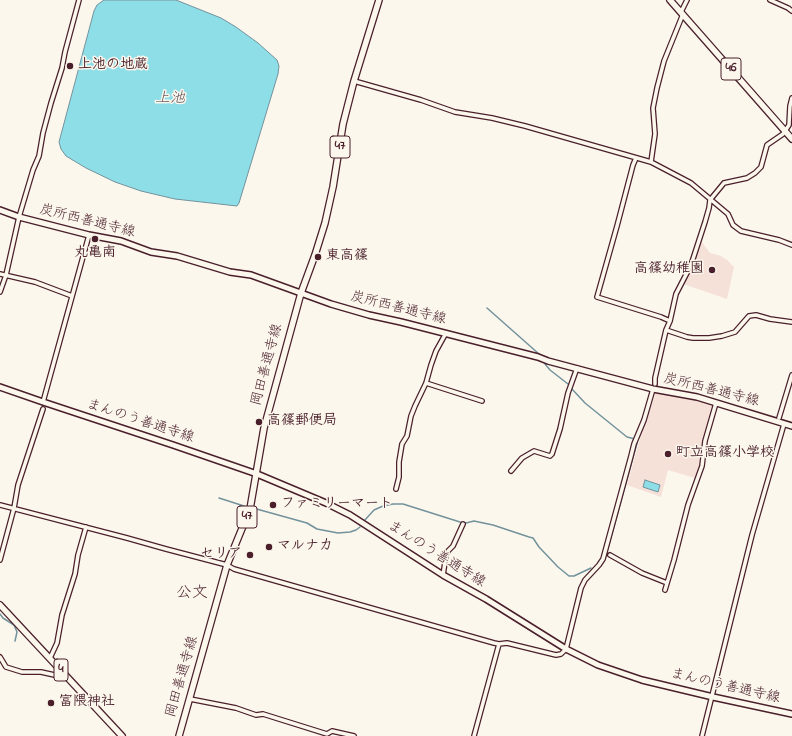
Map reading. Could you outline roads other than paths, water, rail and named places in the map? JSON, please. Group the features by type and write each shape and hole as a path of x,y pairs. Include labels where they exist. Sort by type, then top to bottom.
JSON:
{"main road":[{"name":"岡田善通寺線","path":"179,736 227,565 250,509 264,428 301,293 326,223 343,124 354,81 379,0"},
{"name":"46","path":"670,0 792,138"},
{"name":"炭所西善通寺線","path":"0,210 19,217 89,235 121,241 151,252 177,256 230,272 251,275 331,304 369,315 446,333 538,357 548,361 697,397 792,426"},
{"name":"まんのう善通寺線","path":"0,387 257,474 304,493 350,515 443,575 566,649 598,665 642,680 792,714"},
{"name":"4","path":"1,607 122,736"}],"street":[{"path":"0,292 6,275 19,217 33,170 40,156 43,133 62,68 79,0"},
{"path":"651,162 655,134 653,108 657,88 664,61 687,0"},
{"path":"770,0 788,8 792,12"},
{"path":"354,81 421,100 455,112 492,118 525,126 651,162 691,183 728,214 733,225 741,231 779,240 792,245"},
{"path":"0,505 227,565 234,569 498,644 507,643 556,655 561,654 566,649 581,588 585,580 603,559 631,456 654,387 666,330 676,294 691,265 703,229 710,200 724,183 747,178 761,167 767,145 783,134 789,125 792,98"},
{"path":"636,158 632,165 597,298 670,320"},
{"path":"43,402 89,235"},
{"path":"0,274 35,282 72,296"},
{"path":"666,330 687,337 709,338 735,332 749,316 792,322"},
{"path":"396,489 399,477 399,462 402,444 407,436 411,416 426,383 436,350 446,333"},
{"path":"511,471 522,458 534,451 550,456 552,454 560,429 568,393 577,368"},
{"path":"779,418 792,375"},
{"path":"426,383 482,401"},
{"path":"665,590 688,505 702,466 705,441 716,403"},
{"path":"0,560 14,508 18,485 43,409"},
{"path":"702,736 713,697 752,534 784,424"},
{"path":"443,575 446,556 448,551 453,546 463,524"},
{"path":"50,658 57,642 62,615 75,574 78,555 86,527"},
{"path":"610,555 642,573 667,583"},
{"path":"474,736 498,644"},
{"path":"0,657 6,667 22,672 41,672 69,679"},
{"path":"190,700 236,708 256,716 263,714 327,734 332,731 354,736"}],"water":[{"name":"上池","path":"104,0 176,0 221,18 258,43 277,60 279,66 278,74 237,206 175,199 141,191 115,182 86,168 66,156 61,149 59,142 94,11 97,5"},
{"path":"645,480 660,485 658,492 643,487"}],"waterway":[{"path":"487,308 539,354"},
{"path":"545,364 550,370 568,384"},
{"path":"572,389 585,403 627,437 635,439"},
{"path":"598,568 605,559 637,443"},
{"path":"219,498 244,506"},
{"path":"364,521 374,510 383,506 403,504 460,522 466,523 474,521 493,525 533,538 539,547 569,576 574,576 591,568"},
{"path":"253,508 307,523 317,529 338,533 350,532 360,527"},
{"path":"0,614 3,618 14,625 17,632 15,641"}],"place":[{"name":"上池の地蔵","path":"70,66"},
{"name":"丸亀南","path":"95,239"},
{"name":"東高篠","path":"318,257"},
{"name":"高篠幼稚園","path":"712,270"},
{"name":"高篠郵便局","path":"259,422"},
{"name":"町立高篠小学校","path":"668,454"},
{"name":"ファミリーマート","path":"273,505"},
{"name":"マルナカ","path":"269,547"},
{"name":"セリア","path":"250,555"},
{"name":"富隈神社","path":"51,703"}],"district":[{"name":"公文","path":"192,594"}]}
